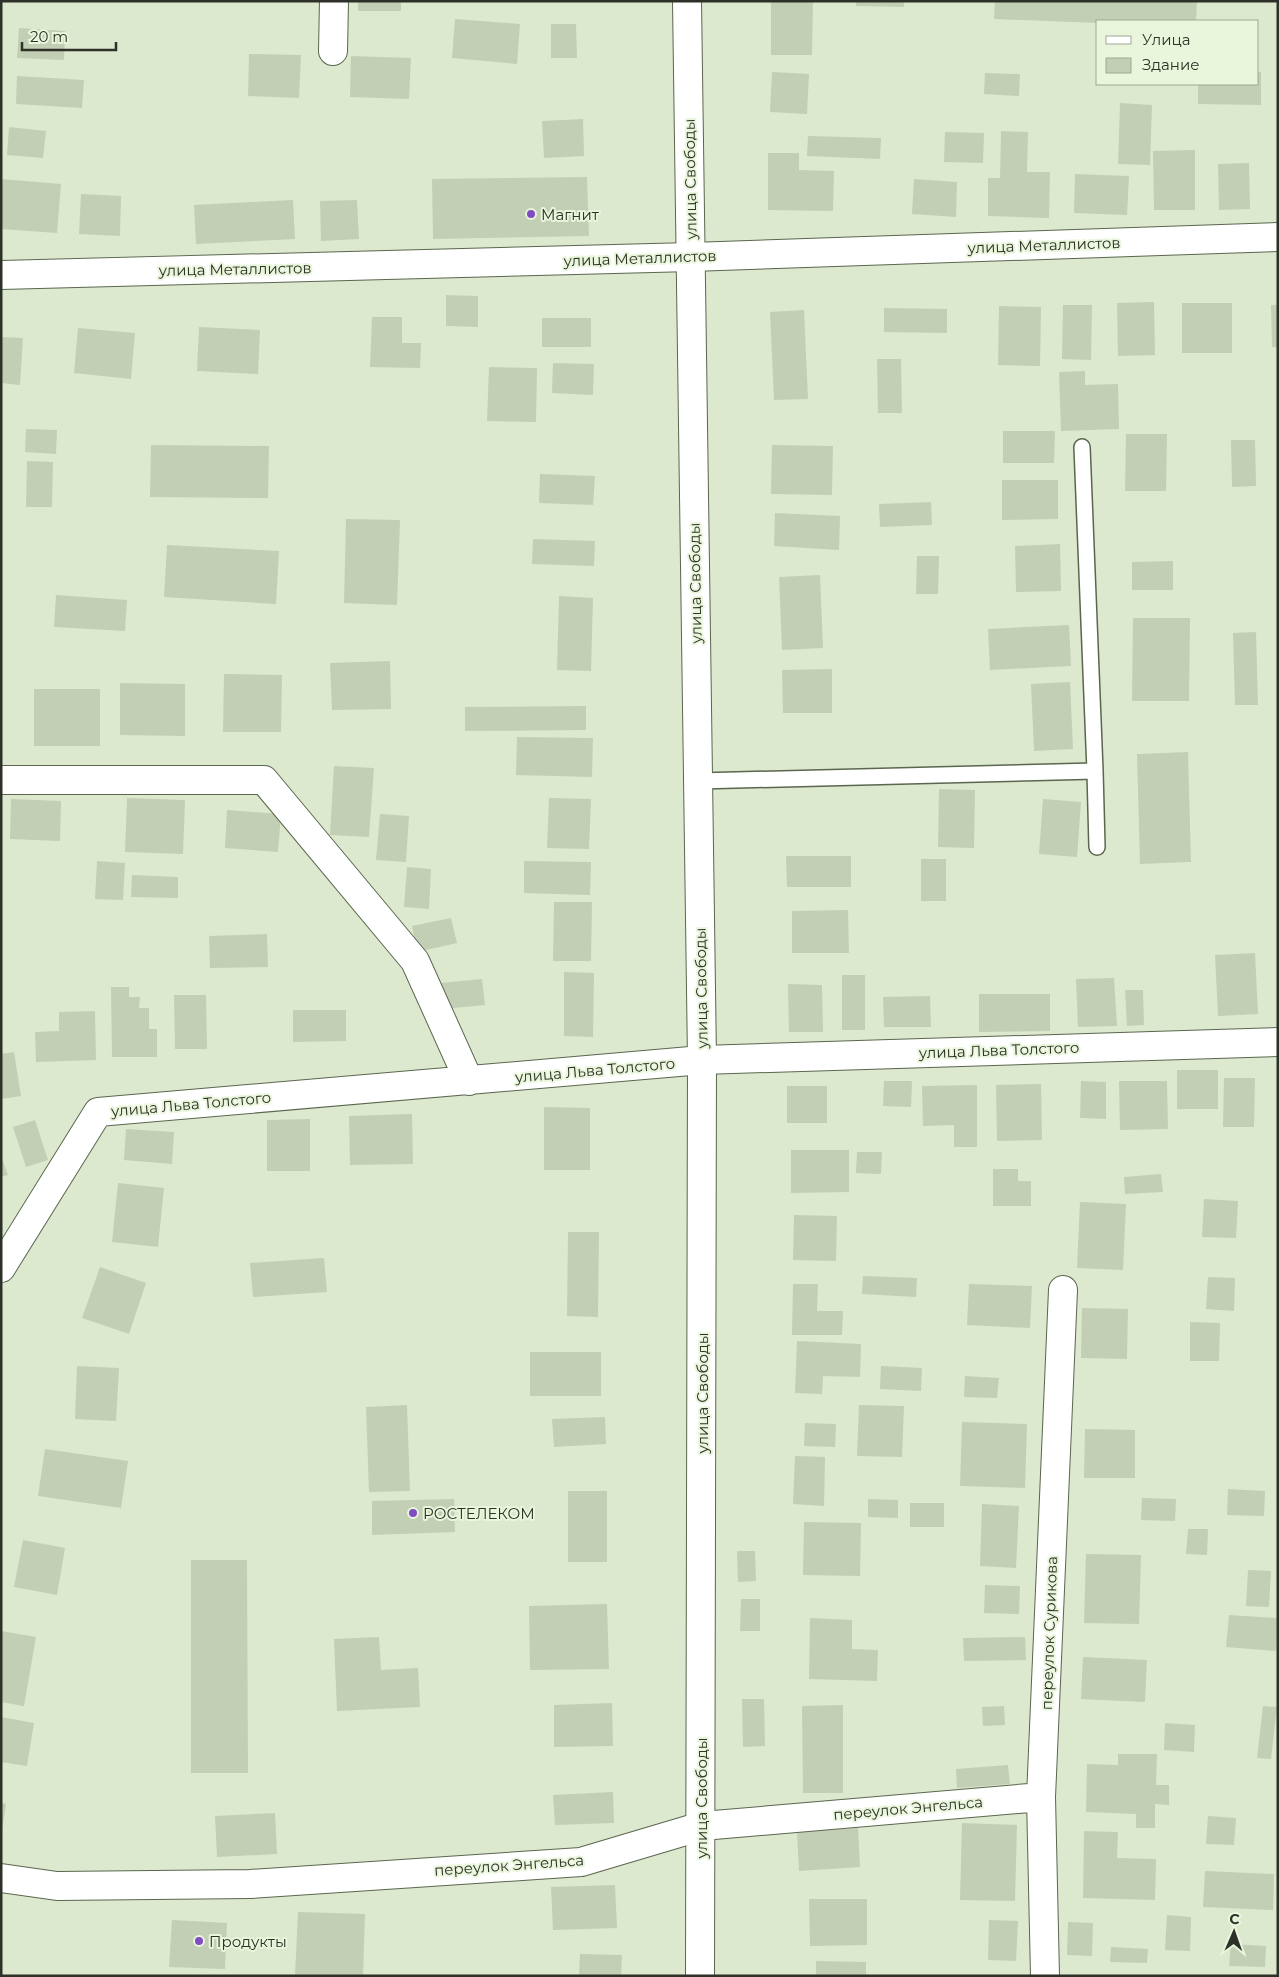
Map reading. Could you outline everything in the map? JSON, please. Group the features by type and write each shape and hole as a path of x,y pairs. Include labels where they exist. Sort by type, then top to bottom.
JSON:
{"street":[{"path":"334,1 334,51"},
{"name":"улица Свободы","path":"687,1 702,1060 702,1826 700,1976"},
{"name":"улица Металлистов","path":"1,274 691,257 1278,236"},
{"path":"1,780 264,780 415,962 469,1081"},
{"name":"улица Льва Толстого","path":"2,1270 98,1112 702,1060 1278,1042"},
{"name":"переулок Сурикова","path":"1045,1976 1042,1797 1063,1290"},
{"name":"переулок Энгельса","path":"1,1878 56,1886 250,1884 581,1862 702,1826 1042,1797"}],"lane":[{"path":"1082,447 1097,847"},
{"path":"698,781 1095,771"}],"building":[{"path":"358,1 401,1 401,11 358,11"},
{"path":"771,1 813,1 812,55 771,55"},
{"path":"856,1 904,1 904,7 856,6"},
{"path":"995,1 1197,1 1196,20 1096,20 1096,23 994,19"},
{"path":"455,19 520,24 517,64 452,58"},
{"path":"551,24 576,24 577,58 551,58"},
{"path":"19,28 65,31 64,60 17,58"},
{"path":"249,54 301,55 299,98 248,96"},
{"path":"351,56 411,58 409,99 350,97"},
{"path":"772,72 809,74 807,114 770,112"},
{"path":"1259,72 1261,72 1261,105 1198,104 1198,85 1259,85"},
{"path":"985,73 1020,74 1019,96 984,94"},
{"path":"17,76 84,80 82,108 16,104"},
{"path":"1120,103 1152,105 1150,165 1118,164"},
{"path":"583,119 584,156 544,158 542,121"},
{"path":"9,127 46,131 43,158 7,155"},
{"path":"1001,131 1028,132 1027,172 1050,172 1049,218 988,216 988,178 1000,178"},
{"path":"945,132 984,133 983,163 944,162"},
{"path":"808,136 881,138 880,159 807,156"},
{"path":"1195,150 1195,210 1154,210 1153,151"},
{"path":"768,153 799,153 799,170 834,171 833,211 768,210"},
{"path":"1249,163 1250,209 1219,210 1218,164"},
{"path":"1075,174 1129,176 1127,215 1074,213"},
{"path":"587,177 589,236 433,239 432,179"},
{"path":"1,179 61,184 57,233 1,229"},
{"path":"914,179 957,182 956,217 912,214"},
{"path":"81,194 121,196 120,236 79,234"},
{"path":"293,200 295,239 196,244 194,205"},
{"path":"357,200 359,239 321,241 320,201"},
{"path":"446,295 478,296 478,327 446,326"},
{"path":"1154,302 1155,355 1118,356 1117,303"},
{"path":"1182,303 1232,303 1232,353 1182,353"},
{"path":"1063,305 1092,305 1091,360 1062,359"},
{"path":"1271,305 1278,305 1278,347 1272,347"},
{"path":"999,306 1041,307 1040,366 998,365"},
{"path":"884,308 947,309 947,333 884,332"},
{"path":"804,310 808,399 774,400 770,312"},
{"path":"372,317 402,317 402,343 421,343 420,368 370,367"},
{"path":"542,318 591,318 591,347 542,347"},
{"path":"199,327 260,330 258,374 197,371"},
{"path":"78,328 135,333 131,379 74,373"},
{"path":"1,337 23,338 20,385 1,383"},
{"path":"877,359 901,359 902,413 878,413"},
{"path":"553,363 594,364 593,395 552,393"},
{"path":"489,367 537,368 536,422 487,421"},
{"path":"1085,371 1085,385 1118,384 1119,429 1061,431 1059,372"},
{"path":"26,429 57,430 56,454 25,452"},
{"path":"1003,431 1055,431 1054,463 1003,463"},
{"path":"1126,434 1167,434 1166,491 1125,491"},
{"path":"1231,440 1255,440 1256,486 1232,487"},
{"path":"151,445 269,446 268,498 150,497"},
{"path":"772,445 833,446 832,495 771,494"},
{"path":"27,461 53,462 52,507 26,507"},
{"path":"540,474 595,476 593,505 539,503"},
{"path":"1002,480 1058,480 1058,519 1002,520"},
{"path":"931,502 932,525 880,527 879,504"},
{"path":"775,513 840,516 839,550 774,546"},
{"path":"346,519 400,520 397,605 344,603"},
{"path":"533,539 595,541 594,566 532,564"},
{"path":"1060,544 1061,591 1016,592 1015,546"},
{"path":"167,545 279,551 276,604 164,597"},
{"path":"917,556 939,556 938,594 916,594"},
{"path":"1173,561 1173,590 1132,590 1132,562"},
{"path":"820,575 823,648 782,650 779,577"},
{"path":"56,595 127,600 125,631 54,627"},
{"path":"559,596 593,598 591,671 557,670"},
{"path":"1133,618 1190,618 1189,701 1132,701"},
{"path":"1069,625 1071,666 990,670 988,629"},
{"path":"1256,632 1258,705 1235,705 1233,633"},
{"path":"390,661 391,709 332,710 330,663"},
{"path":"832,669 832,713 783,713 782,670"},
{"path":"224,674 282,675 281,732 223,732"},
{"path":"1070,682 1073,749 1034,751 1031,684"},
{"path":"120,683 185,684 185,736 120,735"},
{"path":"34,689 100,689 100,746 34,746"},
{"path":"586,706 586,730 465,731 465,707"},
{"path":"517,737 593,738 592,777 516,775"},
{"path":"1188,752 1191,862 1140,864 1137,754"},
{"path":"334,766 374,768 369,837 330,835"},
{"path":"939,789 975,790 974,848 938,847"},
{"path":"127,798 185,800 183,854 125,852"},
{"path":"549,798 591,799 589,849 547,848"},
{"path":"11,799 61,801 60,841 10,839"},
{"path":"1043,799 1081,802 1077,857 1039,854"},
{"path":"227,810 281,814 278,852 225,848"},
{"path":"380,814 409,816 406,862 376,860"},
{"path":"786,856 851,856 851,887 787,887"},
{"path":"921,859 946,859 946,901 921,901"},
{"path":"97,861 125,863 123,900 95,899"},
{"path":"524,861 591,862 590,895 524,893"},
{"path":"407,867 431,869 429,909 404,907"},
{"path":"132,875 178,877 178,898 131,897"},
{"path":"554,902 592,902 591,961 553,961"},
{"path":"848,910 849,953 792,953 792,911"},
{"path":"451,918 457,943 417,952 412,926"},
{"path":"267,934 268,967 210,968 209,936"},
{"path":"1255,953 1258,1014 1218,1016 1215,955"},
{"path":"564,972 594,973 593,1037 564,1036"},
{"path":"842,975 865,975 865,1030 842,1030"},
{"path":"1114,978 1117,1026 1078,1027 1076,979"},
{"path":"482,979 485,1005 443,1009 441,983"},
{"path":"788,984 822,985 823,1032 789,1032"},
{"path":"111,987 129,987 129,997 140,997 139,1008 149,1008 149,1029 157,1029 157,1057 112,1057"},
{"path":"1125,990 1143,990 1144,1025 1127,1026"},
{"path":"979,994 1050,994 1050,1031 979,1032"},
{"path":"174,995 206,995 207,1049 175,1049"},
{"path":"930,996 931,1027 884,1027 883,997"},
{"path":"293,1010 346,1010 346,1041 293,1042"},
{"path":"95,1011 96,1060 36,1062 35,1032 59,1031 59,1012"},
{"path":"14,1052 21,1096 1,1099 1,1054"},
{"path":"1177,1070 1218,1070 1218,1109 1177,1109"},
{"path":"1224,1078 1255,1078 1254,1127 1223,1127"},
{"path":"884,1081 912,1081 911,1107 883,1106"},
{"path":"1081,1081 1106,1082 1106,1119 1080,1118"},
{"path":"1119,1081 1167,1081 1168,1129 1120,1130"},
{"path":"1041,1084 1042,1140 997,1141 996,1085"},
{"path":"977,1085 977,1147 954,1147 954,1125 923,1126 922,1086"},
{"path":"787,1086 827,1086 827,1123 787,1123"},
{"path":"544,1107 590,1108 590,1170 544,1170"},
{"path":"412,1114 413,1164 350,1165 349,1116"},
{"path":"310,1119 310,1171 267,1171 267,1120"},
{"path":"35,1120 48,1160 26,1167 13,1127"},
{"path":"126,1129 174,1132 172,1164 124,1160"},
{"path":"791,1150 849,1150 849,1192 791,1193"},
{"path":"857,1152 882,1152 881,1174 856,1173"},
{"path":"1,1156 8,1175 1,1177"},
{"path":"993,1169 1018,1169 1018,1181 1031,1181 1031,1206 993,1206"},
{"path":"1161,1174 1163,1192 1125,1194 1124,1177"},
{"path":"118,1183 164,1188 158,1247 112,1242"},
{"path":"1204,1199 1238,1201 1236,1238 1202,1237"},
{"path":"1080,1202 1126,1204 1123,1270 1077,1268"},
{"path":"794,1215 837,1216 836,1261 793,1260"},
{"path":"568,1232 599,1232 598,1317 567,1316"},
{"path":"324,1258 327,1292 253,1297 250,1263"},
{"path":"100,1267 146,1283 129,1334 82,1318"},
{"path":"863,1276 917,1278 916,1297 862,1294"},
{"path":"1208,1277 1235,1278 1234,1311 1206,1309"},
{"path":"793,1284 818,1284 817,1311 843,1311 842,1335 792,1335"},
{"path":"969,1284 1032,1286 1030,1328 967,1325"},
{"path":"1082,1308 1128,1309 1127,1359 1081,1358"},
{"path":"1190,1322 1220,1323 1219,1361 1190,1361"},
{"path":"797,1341 861,1344 860,1377 823,1376 822,1394 795,1393"},
{"path":"530,1352 601,1352 601,1396 530,1396"},
{"path":"77,1366 119,1368 116,1421 75,1419"},
{"path":"881,1366 922,1368 921,1391 880,1389"},
{"path":"965,1376 999,1378 997,1398 964,1397"},
{"path":"407,1405 410,1491 369,1492 366,1407"},
{"path":"859,1405 904,1406 902,1457 857,1456"},
{"path":"605,1417 606,1444 554,1447 552,1419"},
{"path":"962,1422 1027,1424 1025,1488 960,1486"},
{"path":"805,1423 836,1424 835,1447 804,1446"},
{"path":"1085,1429 1135,1430 1135,1478 1084,1478"},
{"path":"45,1449 128,1461 121,1508 38,1496"},
{"path":"795,1456 825,1457 824,1506 793,1504"},
{"path":"1228,1489 1265,1491 1264,1516 1227,1515"},
{"path":"568,1491 607,1491 607,1562 568,1562"},
{"path":"1142,1498 1176,1499 1175,1521 1141,1520"},
{"path":"454,1499 455,1532 372,1535 372,1501"},
{"path":"868,1499 898,1500 898,1518 868,1517"},
{"path":"910,1503 944,1503 944,1527 910,1527"},
{"path":"982,1504 1019,1506 1016,1568 980,1566"},
{"path":"804,1522 861,1523 860,1576 803,1575"},
{"path":"1188,1529 1208,1529 1207,1555 1186,1554"},
{"path":"23,1540 65,1548 57,1595 14,1587"},
{"path":"737,1551 755,1551 756,1581 738,1582"},
{"path":"1086,1554 1141,1555 1139,1624 1084,1623"},
{"path":"191,1560 247,1560 248,1773 191,1773"},
{"path":"1248,1570 1271,1571 1269,1607 1246,1606"},
{"path":"985,1585 1020,1586 1019,1614 984,1613"},
{"path":"741,1599 760,1599 760,1631 740,1631"},
{"path":"607,1604 609,1669 530,1670 529,1606"},
{"path":"1229,1615 1278,1618 1276,1651 1226,1647"},
{"path":"810,1618 852,1620 852,1649 878,1650 877,1681 809,1679"},
{"path":"1,1631 36,1637 24,1706 1,1702"},
{"path":"379,1637 381,1670 418,1668 420,1707 337,1711 334,1639"},
{"path":"1025,1637 1026,1660 964,1661 963,1638"},
{"path":"1083,1657 1147,1660 1145,1702 1081,1699"},
{"path":"742,1699 764,1699 765,1746 743,1747"},
{"path":"612,1703 613,1746 554,1747 554,1705"},
{"path":"843,1705 843,1793 803,1793 802,1706"},
{"path":"1004,1706 1005,1725 983,1726 982,1707"},
{"path":"1263,1706 1277,1707 1271,1759 1257,1758"},
{"path":"1,1717 34,1723 27,1766 1,1762"},
{"path":"1165,1723 1195,1725 1194,1752 1164,1750"},
{"path":"1118,1754 1157,1754 1156,1785 1169,1785 1169,1805 1155,1804 1155,1828 1136,1828 1136,1814 1086,1812 1087,1764 1118,1765"},
{"path":"1008,1765 1010,1784 957,1788 956,1769"},
{"path":"613,1792 614,1823 555,1825 553,1795"},
{"path":"1,1803 6,1804 2,1830 1,1830"},
{"path":"275,1813 277,1854 217,1857 215,1816"},
{"path":"1208,1816 1236,1818 1234,1845 1206,1844"},
{"path":"962,1823 1017,1825 1015,1901 960,1900"},
{"path":"858,1828 860,1867 799,1871 797,1832"},
{"path":"1084,1831 1118,1832 1117,1858 1156,1859 1155,1900 1083,1898"},
{"path":"1205,1871 1274,1874 1273,1910 1203,1907"},
{"path":"615,1885 617,1928 553,1930 551,1887"},
{"path":"809,1899 867,1899 867,1945 810,1946"},
{"path":"298,1912 365,1914 363,1976 295,1976"},
{"path":"1167,1915 1191,1917 1190,1951 1165,1950"},
{"path":"172,1920 227,1923 225,1969 169,1967"},
{"path":"989,1920 1018,1921 1016,1961 988,1960"},
{"path":"1068,1922 1093,1923 1092,1956 1067,1955"},
{"path":"1231,1944 1266,1946 1265,1967 1229,1966"},
{"path":"1111,1947 1148,1949 1147,1963 1110,1962"},
{"path":"580,1954 622,1955 621,1976 579,1976"},
{"path":"816,1961 866,1962 866,1976 816,1976"}],"place":[{"name":"Магнит","path":"531,214"},
{"name":"РОСТЕЛЕКОМ","path":"413,1513"},
{"name":"Продукты","path":"199,1941"}]}
